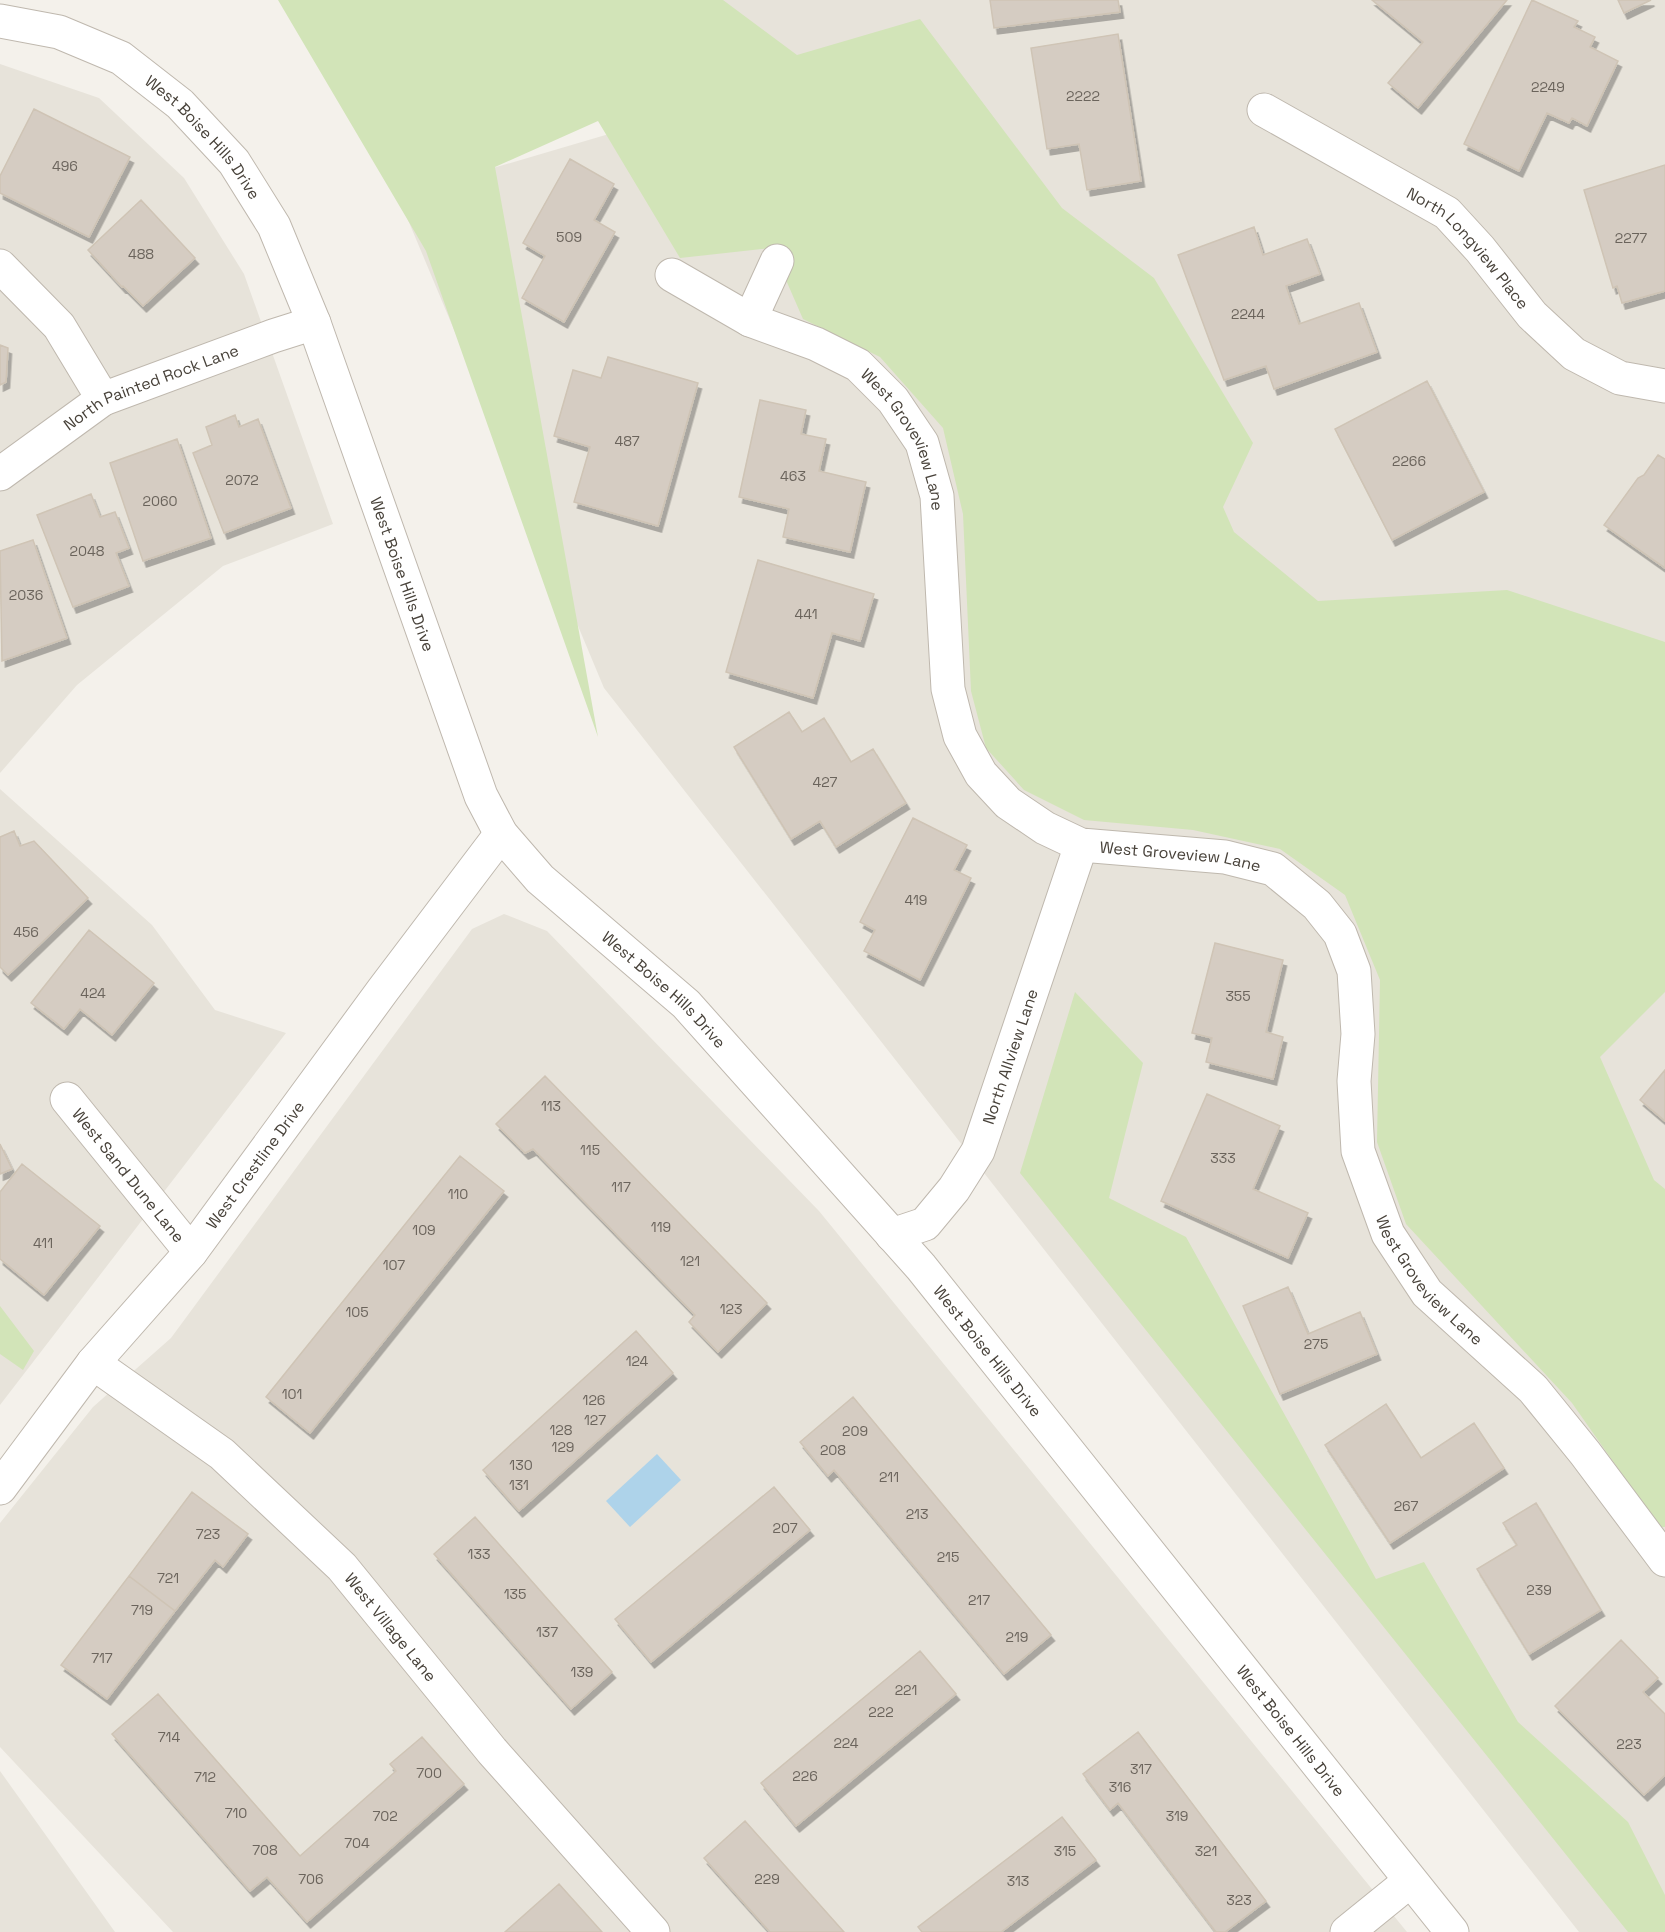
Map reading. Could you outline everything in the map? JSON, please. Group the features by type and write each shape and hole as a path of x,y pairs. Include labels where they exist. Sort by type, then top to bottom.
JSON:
{"street":[{"name":"West Boise Hills Drive","path":"0,21 59,32 122,58 180,104 234,162 274,226 314,323 480,796 501,834 540,879 686,1004 892,1235 1452,1932"},
{"name":"North Longview Place","path":"1264,110 1447,213 1480,249 1532,315 1574,354 1620,378 1665,386"},
{"path":"750,320 777,261"},
{"path":"0,266 59,326 103,399"},
{"name":"West Groveview Lane","path":"672,275 750,320 816,344 858,365 893,400 922,443 937,496 948,689 960,736 981,774 1008,803 1045,828 1081,845 1225,857 1273,868 1317,905 1340,934 1353,971 1358,1034 1354,1081 1358,1151 1388,1234 1427,1293 1533,1389 1585,1453 1665,1560"},
{"name":"North Painted Rock Lane","path":"0,474 103,399 314,323"},
{"name":"West Crestline Drive","path":"0,1488 93,1363 191,1252 383,990 501,834"},
{"name":"North Allview Lane","path":"892,1235 925,1224 954,1189 978,1151 1081,845"},
{"name":"West Sand Dune Lane","path":"67,1099 191,1252"},
{"name":"West Village Lane","path":"93,1363 222,1454 342,1567 492,1751 653,1932"},
{"path":"1347,1932 1410,1881"}],"shaded area":[{"path":"613,0 1665,0 1665,1932 1579,1932 604,688 398,196 653,121"},
{"path":"0,64 99,98 184,178 244,274 333,524 223,566 77,685 0,773"},
{"path":"0,789 152,925 215,1010 286,1033 0,1405"},
{"path":"504,914 547,931 819,1211 1407,1932 173,1932 0,1747 0,1523 93,1407 171,1338 472,929"},
{"path":"0,1771 115,1932 0,1932"}],"green space":[{"path":"278,0 723,0 797,55 920,19 1062,208 1154,278 1253,443 1223,507 1234,532 1318,601 1507,590 1665,642 1665,992 1600,1057 1654,1180 1665,1189 1665,1527 1659,1527 1572,1403 1406,1224 1377,1142 1380,980 1345,895 1280,849 1193,830 1084,820 1024,790 986,748 971,691 963,514 943,428 880,357 803,319 772,248 680,258 598,121 495,167 598,737 426,251"},
{"path":"1075,992 1143,1063 1109,1198 1186,1237 1376,1579 1424,1562 1518,1722 1628,1822 1665,1895 1665,1932 1628,1932 1020,1173"},
{"path":"0,1306 34,1351 23,1370 0,1354"}],"water":[{"path":"657,1454 681,1480 630,1527 606,1501"}],"building":[{"path":"990,0 1118,0 1120,12 994,28"},
{"path":"1372,0 1507,0 1418,108 1388,83 1423,42"},
{"path":"1532,0 1578,21 1574,27 1595,37 1590,47 1618,61 1587,126 1572,118 1569,123 1547,113 1519,171 1464,144"},
{"path":"1618,0 1651,0 1624,13"},
{"path":"1118,34 1141,181 1087,190 1079,144 1047,149 1031,48"},
{"path":"34,109 130,157 89,237 0,193 0,176"},
{"path":"570,159 614,184 594,220 615,232 564,322 522,298 545,256 523,243"},
{"path":"1665,165 1665,291 1622,303 1617,286 1613,288 1584,190"},
{"path":"141,200 195,258 143,306 88,250"},
{"path":"1254,227 1263,255 1307,239 1320,274 1286,286 1299,324 1359,303 1377,352 1274,389 1266,366 1224,380 1178,255"},
{"path":"0,345 8,348 6,382 0,385"},
{"path":"608,357 698,383 658,526 574,502 590,447 554,436 573,370 601,378"},
{"path":"1427,381 1484,492 1392,540 1335,429"},
{"path":"760,400 806,410 801,434 826,439 819,471 866,482 850,552 783,537 789,509 739,497"},
{"path":"235,415 239,427 258,419 291,508 224,533 193,453 212,445 206,427"},
{"path":"177,439 211,538 143,561 110,463"},
{"path":"1658,455 1665,459 1665,568 1604,525"},
{"path":"91,494 100,517 115,512 129,548 116,553 129,586 73,607 37,515"},
{"path":"33,540 67,638 2,661 0,551"},
{"path":"758,560 874,594 860,641 832,633 813,698 726,672"},
{"path":"789,712 802,732 824,718 851,762 873,749 906,803 836,847 820,821 791,839 734,747"},
{"path":"913,818 967,845 954,870 971,878 920,980 864,951 875,930 860,922"},
{"path":"14,831 20,846 34,841 88,898 8,975 0,967 0,837"},
{"path":"89,930 154,983 112,1035 80,1009 64,1029 31,1003"},
{"path":"1215,943 1283,960 1266,1032 1283,1037 1273,1079 1206,1062 1212,1038 1192,1033"},
{"path":"1665,1070 1665,1121 1640,1100"},
{"path":"545,1076 767,1303 718,1352 689,1322 695,1315 533,1149 525,1153 496,1124"},
{"path":"1207,1094 1280,1126 1253,1189 1308,1213 1288,1258 1161,1201"},
{"path":"0,1144 12,1169 0,1174"},
{"path":"460,1156 504,1191 310,1433 266,1397"},
{"path":"22,1164 100,1226 44,1295 0,1259 0,1192"},
{"path":"1288,1287 1308,1334 1360,1312 1377,1354 1280,1394 1243,1306"},
{"path":"636,1331 673,1373 519,1511 483,1470"},
{"path":"853,1397 1051,1635 1004,1674 834,1470 828,1476 800,1442"},
{"path":"1386,1404 1421,1458 1474,1423 1504,1468 1390,1543 1325,1445"},
{"path":"774,1487 810,1530 651,1662 615,1619"},
{"path":"192,1492 248,1534 223,1567 215,1560 175,1611 129,1576"},
{"path":"1536,1503 1601,1610 1529,1654 1477,1569 1517,1545 1503,1523"},
{"path":"475,1517 612,1672 571,1709 434,1554"},
{"path":"129,1576 175,1611 107,1699 61,1665"},
{"path":"1621,1640 1658,1678 1643,1692 1665,1714 1665,1775 1644,1795 1555,1706"},
{"path":"920,1651 956,1694 796,1826 761,1783"},
{"path":"158,1694 300,1856 396,1771 390,1764 422,1737 464,1784 307,1922 267,1877 250,1891 112,1734"},
{"path":"1138,1732 1266,1901 1225,1932 1216,1932 1118,1803 1110,1810 1083,1774"},
{"path":"1062,1817 1096,1860 1001,1932 922,1932 918,1927"},
{"path":"745,1821 844,1932 770,1932 704,1858"},
{"path":"559,1884 602,1932 505,1932"}]}
